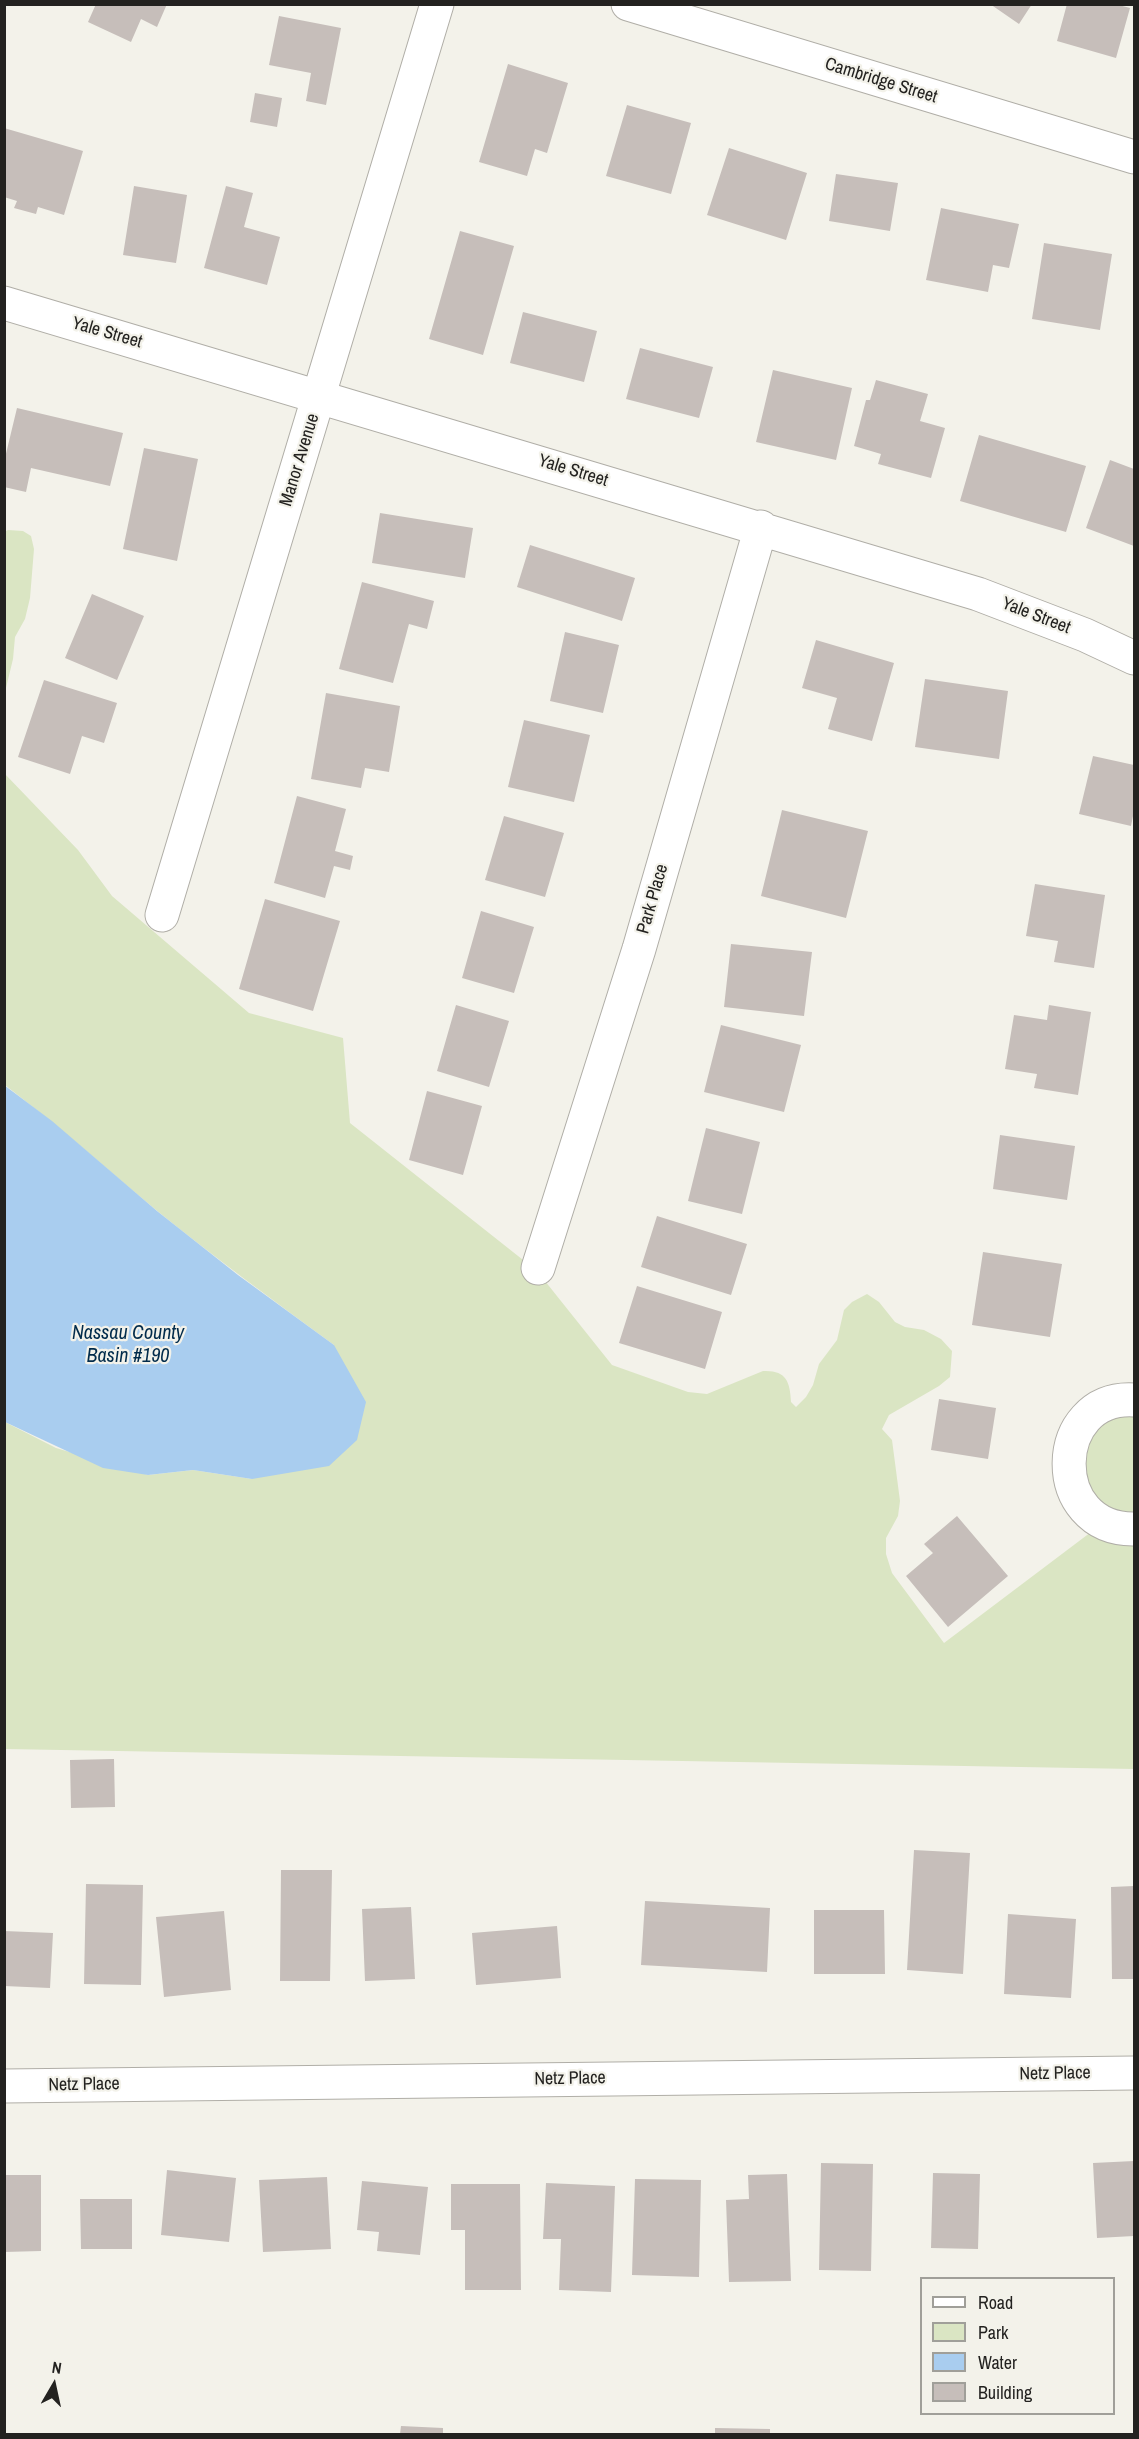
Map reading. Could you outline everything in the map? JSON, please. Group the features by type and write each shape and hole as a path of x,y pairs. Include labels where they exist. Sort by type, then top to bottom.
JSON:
{"street":[{"name":"Manor Avenue","path":"162,915 436,4"},
{"name":"Cambridge Street","path":"628,4 1134,157"},
{"name":"Yale Street","path":"4,303 761,527 978,594 1085,635 1134,658"},
{"name":"Park Place","path":"538,1268 639,949 761,527"},
{"path":"1134,1400 1107,1405 1090,1415 1077,1431 1069,1449 1068,1471 1073,1492 1086,1509 1103,1522 1124,1529 1134,1529"},
{"name":"Netz Place","path":"4,2086 1134,2073"}],"green space":[{"path":"23,531 31,536 34,549 30,598 25,619 15,637 13,659 5,692 4,532"},
{"path":"4,773 78,850 112,896 249,1013 343,1038 350,1123 537,1271 612,1365 688,1392 707,1394 763,1371 777,1372 788,1383 791,1402 796,1407 806,1397 813,1385 819,1364 837,1340 844,1310 852,1302 867,1294 879,1302 895,1322 905,1327 924,1330 941,1339 952,1351 950,1377 939,1386 889,1415 882,1429 892,1440 900,1501 898,1516 886,1538 886,1554 892,1573 944,1643 1103,1523 1069,1449 1134,1400 1134,1769 5,1749 5,1422 56,1448 148,1475 193,1470 252,1479 334,1345 156,1210 5,1085"}],"water":[{"name":"Nassau County Basin #190","path":"4,1085 52,1121 157,1211 238,1275 334,1345 366,1402 357,1440 329,1466 252,1479 193,1470 148,1475 103,1468 5,1422"}],"building":[{"path":"96,4 167,4 157,27 141,19 131,42 88,22"},
{"path":"990,4 1032,4 1019,24"},
{"path":"1067,4 1115,4 1130,8 1116,58 1057,41"},
{"path":"279,16 341,28 326,105 306,101 311,73 269,65"},
{"path":"508,64 568,83 547,153 535,149 527,176 479,162"},
{"path":"255,93 282,98 277,127 250,122"},
{"path":"627,105 691,123 671,194 606,176"},
{"path":"4,128 83,151 64,215 38,207 36,214 14,208 17,201 4,197"},
{"path":"729,148 807,173 786,240 707,215"},
{"path":"836,174 898,183 890,231 829,221"},
{"path":"134,186 187,195 176,263 123,255"},
{"path":"226,186 253,193 244,227 280,237 267,285 204,268"},
{"path":"941,208 1019,224 1009,268 993,265 988,292 926,280"},
{"path":"460,231 514,246 483,355 429,339"},
{"path":"1044,243 1112,254 1100,330 1032,319"},
{"path":"523,312 597,331 584,382 510,363"},
{"path":"640,348 713,367 699,418 626,399"},
{"path":"773,370 852,388 836,460 756,442"},
{"path":"876,380 928,394 920,421 945,428 931,478 878,464 881,454 854,446 866,400 870,400"},
{"path":"17,408 123,433 110,486 31,468 26,492 4,487 4,462"},
{"path":"979,435 1086,466 1066,532 960,501"},
{"path":"144,448 198,459 177,561 123,549"},
{"path":"1110,460 1134,469 1134,546 1086,528"},
{"path":"380,513 473,528 465,578 372,563"},
{"path":"530,545 635,578 622,621 517,587"},
{"path":"362,582 434,601 427,629 409,624 393,683 339,669"},
{"path":"92,594 144,616 117,680 65,658"},
{"path":"565,632 619,645 603,713 550,701"},
{"path":"816,640 894,663 872,741 828,729 837,698 802,688"},
{"path":"925,679 1008,691 999,759 915,747"},
{"path":"44,680 117,703 104,743 82,736 70,774 18,757"},
{"path":"326,693 400,706 389,772 365,768 361,788 311,779"},
{"path":"524,720 590,735 574,802 508,787"},
{"path":"1093,756 1134,765 1134,811 1131,826 1079,814"},
{"path":"297,796 346,809 335,851 353,856 350,870 334,866 325,898 274,883"},
{"path":"782,810 868,831 846,918 761,896"},
{"path":"504,816 564,833 545,897 485,880"},
{"path":"1035,884 1105,895 1094,968 1054,962 1058,941 1026,936"},
{"path":"265,899 340,921 313,1011 239,989"},
{"path":"481,911 534,927 514,993 462,978"},
{"path":"731,944 812,952 804,1016 724,1007"},
{"path":"456,1005 509,1021 489,1087 437,1071"},
{"path":"1049,1005 1091,1012 1078,1095 1034,1088 1037,1074 1005,1069 1014,1015 1047,1020"},
{"path":"721,1025 801,1045 784,1112 704,1092"},
{"path":"427,1091 482,1106 463,1175 409,1160"},
{"path":"706,1128 760,1142 742,1214 688,1201"},
{"path":"1000,1135 1075,1146 1067,1200 993,1189"},
{"path":"657,1216 747,1244 731,1295 641,1267"},
{"path":"983,1252 1062,1264 1050,1337 972,1325"},
{"path":"637,1286 722,1312 705,1369 619,1343"},
{"path":"939,1399 996,1408 988,1459 931,1450"},
{"path":"957,1516 1008,1576 948,1627 906,1576 933,1553 924,1544"},
{"path":"114,1759 115,1807 71,1808 70,1760"},
{"path":"914,1850 970,1853 963,1974 907,1970"},
{"path":"281,1870 332,1870 330,1981 280,1981"},
{"path":"86,1884 143,1885 141,1985 84,1984"},
{"path":"1134,1886 1134,1979 1112,1979 1111,1887"},
{"path":"645,1901 770,1908 767,1972 641,1965"},
{"path":"411,1907 415,1979 365,1981 362,1909"},
{"path":"814,1910 884,1910 885,1974 814,1974"},
{"path":"224,1911 231,1990 164,1997 156,1917"},
{"path":"1008,1914 1076,1919 1071,1998 1004,1994"},
{"path":"557,1926 561,1978 476,1985 472,1933"},
{"path":"4,1931 53,1933 50,1988 4,1986"},
{"path":"1134,2161 1134,2236 1097,2238 1093,2163"},
{"path":"821,2163 873,2164 871,2271 819,2270"},
{"path":"167,2170 236,2178 229,2242 161,2235"},
{"path":"933,2173 980,2174 978,2249 931,2248"},
{"path":"787,2174 791,2281 729,2282 726,2200 749,2199 748,2175"},
{"path":"4,2175 41,2175 41,2251 4,2252"},
{"path":"327,2177 331,2249 263,2252 259,2180"},
{"path":"635,2179 701,2180 699,2277 632,2275"},
{"path":"362,2181 428,2187 420,2255 377,2251 379,2232 357,2230"},
{"path":"546,2183 615,2186 611,2292 559,2290 561,2239 543,2239"},
{"path":"451,2184 520,2184 521,2290 465,2290 465,2230 451,2230"},
{"path":"80,2199 132,2199 132,2249 81,2249"},
{"path":"401,2426 443,2428 443,2434 400,2434"},
{"path":"715,2428 770,2429 770,2434 715,2434"}]}
